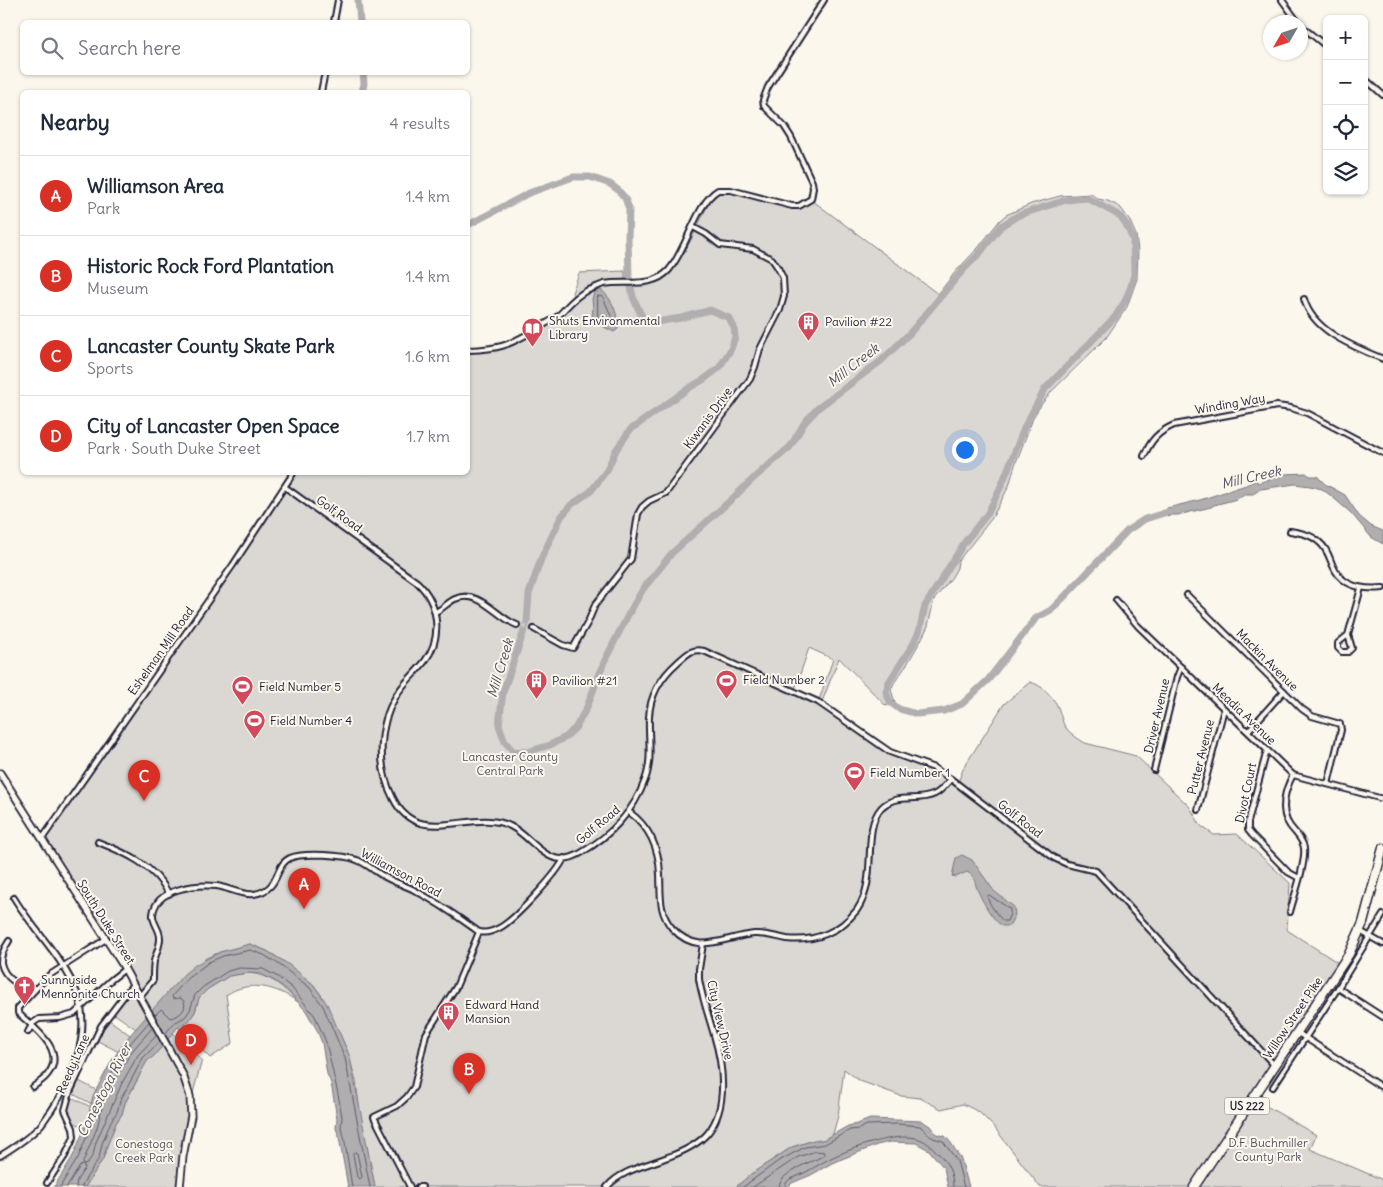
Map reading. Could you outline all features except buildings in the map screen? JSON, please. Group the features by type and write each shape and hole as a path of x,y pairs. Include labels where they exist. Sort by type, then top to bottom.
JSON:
{"highway":[{"name":"Willow Street Pike","path":"1194,1187 1275,1066 1301,1035 1340,969 1360,930 1383,848"}],"main road":[{"name":"South Duke Street","path":"0,773 125,969 170,1050 187,1086 191,1106 190,1121 183,1156 180,1187"}],"street":[{"path":"334,20 338,0"},
{"path":"470,350 509,345 554,319 572,300 604,284 642,283 661,276 668,271 680,254 708,199 718,190 732,190 792,206 799,206 811,199 812,182 791,137 784,126 764,106 763,100 768,87 824,0"},
{"path":"1282,0 1293,15"},
{"path":"1308,31 1323,44"},
{"path":"321,90 324,75"},
{"path":"1368,82 1383,95"},
{"name":"Kiwanis Drive","path":"534,629 573,648 588,622 595,605 631,559 638,514 642,507 649,501 666,493 750,379 764,339 783,301 783,278 772,259 753,249 720,245 693,227"},
{"path":"1304,299 1312,314 1333,336 1383,359"},
{"name":"Winding Way","path":"1144,456 1151,441 1164,430 1174,425 1277,406 1307,413 1383,453"},
{"name":"Eshelman Mill Road","path":"42,839 233,565 292,475"},
{"name":"Golf Road","path":"285,487 417,582 426,592 435,612 436,636 432,650 400,690 390,706 384,723 382,756 387,780 393,800 398,808 408,817 426,824 445,825 488,821 503,823 521,833 545,854 564,858 574,856 590,847 617,825 629,812 641,791 648,770 650,746 649,716 656,687 675,664 697,649 717,656 818,702 890,752 934,768 951,779 1054,858 1068,864 1092,869 1099,874 1275,1066"},
{"path":"1290,531 1307,535 1317,540 1326,548 1337,574 1346,582 1360,588 1383,588"},
{"path":"1348,635 1338,643 1338,648 1342,652 1348,652 1352,648 1348,635 1360,588"},
{"name":"Mackin Avenue","path":"1187,595 1309,714 1341,725 1328,784"},
{"path":"435,612 454,599 462,597 471,598 484,602 517,625"},
{"name":"Meadia Avenue","path":"1116,600 1138,626 1293,775 1383,798"},
{"name":"Driver Avenue","path":"1154,770 1181,667"},
{"path":"1248,731 1284,691"},
{"name":"Putter Avenue","path":"1198,810 1224,709"},
{"name":"Divot Court","path":"1267,750 1248,822 1248,830 1288,872 1299,878"},
{"path":"1290,912 1304,854 1304,845 1289,824 1284,808 1285,797 1293,775"},
{"path":"629,812 646,828 657,851 660,901 667,921 683,937 703,944 715,944 753,934 795,940 809,939 822,936 839,928 858,908 866,892 870,876 872,828 876,816 881,809 888,802 899,798 919,798 934,795 951,779"},
{"path":"98,842 144,864 158,878 169,894 157,903 154,912 154,920 160,936 153,965 153,980 140,996"},
{"name":"Williamson Road","path":"169,894 183,889 206,886 217,886 246,894 258,893 270,886 276,879 282,865 290,857 308,855 342,856 362,862 385,878 422,894 479,932"},
{"path":"410,1187 374,1117 397,1106 414,1087 426,1034 456,987 479,932 492,932 508,923 558,869 564,858"},
{"path":"0,1156 38,1129 56,1102 71,1073 80,1047 82,1032 77,993 63,966 26,918 14,898"},
{"path":"1273,1087 1301,1035 1338,988 1383,915"},
{"path":"1360,930 1383,944"},
{"path":"33,1087 49,1074 53,1059 49,1044 17,1011 18,1008 48,976 106,939"},
{"path":"9,941 2,954 1,967 16,983 24,987 36,988"},
{"name":"City View Drive","path":"607,1187 612,1181 623,1174 688,1148 704,1137 713,1124 720,1104 722,1079 718,1049 700,979 699,969 703,944"},
{"path":"28,1032 39,1019 70,1016 125,969"},
{"name":"Reedy Lane","path":"46,1182 65,1156 74,1138 73,1128 65,1110 70,1092 101,1026 133,984"},
{"path":"1338,988 1383,1017"},
{"path":"1301,1035 1383,1088"}],"green space":[{"name":"Lancaster County Central Park","path":"727,192 792,208 805,206 813,201 938,294 1000,220 1006,215 1031,204 1060,196 1091,194 1098,199 1108,201 1120,207 1129,219 1136,235 1138,251 1137,279 1127,307 1106,338 1051,392 1034,416 1009,486 992,518 958,561 957,568 952,577 934,600 928,626 891,690 895,702 886,706 839,658 820,707 883,751 935,772 956,787 964,767 1004,704 1030,682 1034,683 1046,691 1052,698 1057,705 1064,725 1075,736 1085,743 1136,756 1189,806 1201,826 1214,835 1237,834 1290,883 1287,930 1340,964 1189,1187 1040,1187 994,1127 979,1112 963,1104 941,1109 920,1098 901,1096 860,1081 844,1069 838,1116 833,1134 823,1140 814,1140 792,1147 751,1174 736,1187 375,1187 360,1114 356,1081 347,1050 322,996 313,984 280,959 250,944 220,952 206,958 160,1002 136,1029 113,1013 136,983 45,839 296,475 470,475 470,352 494,350 515,344 552,323 576,300 572,293 579,273 625,271 625,286 649,284 663,278 680,259 711,200 719,193","holes":["809,648 833,659 819,700 795,689"]},
{"path":"248,973 263,976 276,982 298,1002 281,992 253,986 235,990 226,995 233,1043 210,1058 178,1027 188,1022 195,1012 199,998 208,989 229,976"},
{"path":"108,1019 130,1035 119,1052 96,1040"},
{"path":"173,1033 202,1060 193,1093 185,1071 168,1038"},
{"name":"Conestoga Creek Park","path":"163,1046 181,1078 187,1099 188,1119 179,1161 177,1187 85,1187 103,1159 116,1123 122,1114 125,1103 142,1069 147,1061"},
{"path":"77,1080 96,1090 92,1104 71,1093"},
{"path":"71,1097 91,1107 85,1128 67,1119"},
{"name":"D.F. Buchmiller County Park","path":"1256,1100 1316,1135 1310,1149 1383,1180 1383,1187 1198,1187"}],"water":[{"path":"601,290 608,297 616,313 618,329 614,332 600,325 592,317 592,299 595,291"},
{"name":"Mill Creek","path":"1306,473 1310,476 1317,476 1325,484 1345,495 1359,516 1371,526 1383,531 1383,544 1371,537 1351,513 1322,489 1295,484 1261,489 1253,494 1245,494 1237,499 1211,507 1167,517 1167,508 1200,500 1256,480 1258,483 1284,474"},
{"path":"962,855 972,860 994,891 1014,907 1015,915 1009,926 1002,926 991,914 970,874 967,872 956,877 952,876 956,858"},
{"name":"Conestoga River","path":"250,944 267,951 288,964 313,984 327,1004 350,1057 375,1187 348,1187 336,1128 337,1118 331,1083 327,1074 322,1043 306,1011 289,992 275,981 261,974 248,973 229,976 208,989 199,998 195,1012 188,1022 178,1027 154,1056 147,1061 116,1123 103,1159 85,1187 54,1187 73,1156 86,1125 93,1096 112,1060 130,1035 184,974 195,965 220,952"},
{"path":"870,1119 922,1121 930,1126 936,1134 945,1136 961,1159 969,1187 948,1187 944,1168 929,1150 916,1143 890,1142 877,1145 832,1163 792,1183 788,1187 736,1187 751,1174 792,1147 814,1140 823,1140 848,1126"}],"waterway":[{"name":"Mill Creek","path":"358,0 360,20"},
{"name":"Mill Creek","path":"362,90 363,75"},
{"name":"Mill Creek","path":"470,224 529,193 573,177 590,177 610,184 625,198 629,209 629,277 633,297 643,319 649,322 656,322 681,318 710,310 729,318 734,327 735,337 731,349 719,368 630,430 616,450 607,470 591,491 571,505 561,517 541,559 529,594 527,622 503,692 499,725 505,742 513,751 527,752 550,745 566,737 576,727 587,707 604,662 628,615 643,589 672,553 790,447 805,422 818,408 881,361 910,333 1001,226 1019,215 1066,200 1087,198 1120,216 1133,240 1134,274 1131,286 1125,301 1115,317 1045,389 1025,426 1002,484 988,513 964,543 925,606 919,632 914,643 889,682 886,692 890,702 899,709 917,714 944,711 962,704 988,680 1036,618 1051,610 1128,530 1145,519 1174,510"}],"tunnel":[{"path":"517,625 534,629"}],"place":[{"name":"Pavilion #22","path":"809,341"},
{"name":"Shuts Environmental Library","path":"533,347"},
{"name":"Field Number 2","path":"727,699"},
{"name":"Pavilion #21","path":"536,700"},
{"name":"Field Number 5","path":"243,706"},
{"name":"Field Number 4","path":"254,740"},
{"name":"Field Number 1","path":"854,792"},
{"name":"Lancaster County Skate Park","path":"144,801"},
{"name":"Williamson Area","path":"304,909"},
{"name":"Sunnyside Mennonite Church","path":"25,1006"},
{"name":"Edward Hand Mansion","path":"449,1031"},
{"name":"City of Lancaster Open Space","path":"191,1065"},
{"name":"Historic Rock Ford Plantation","path":"469,1094"}]}
